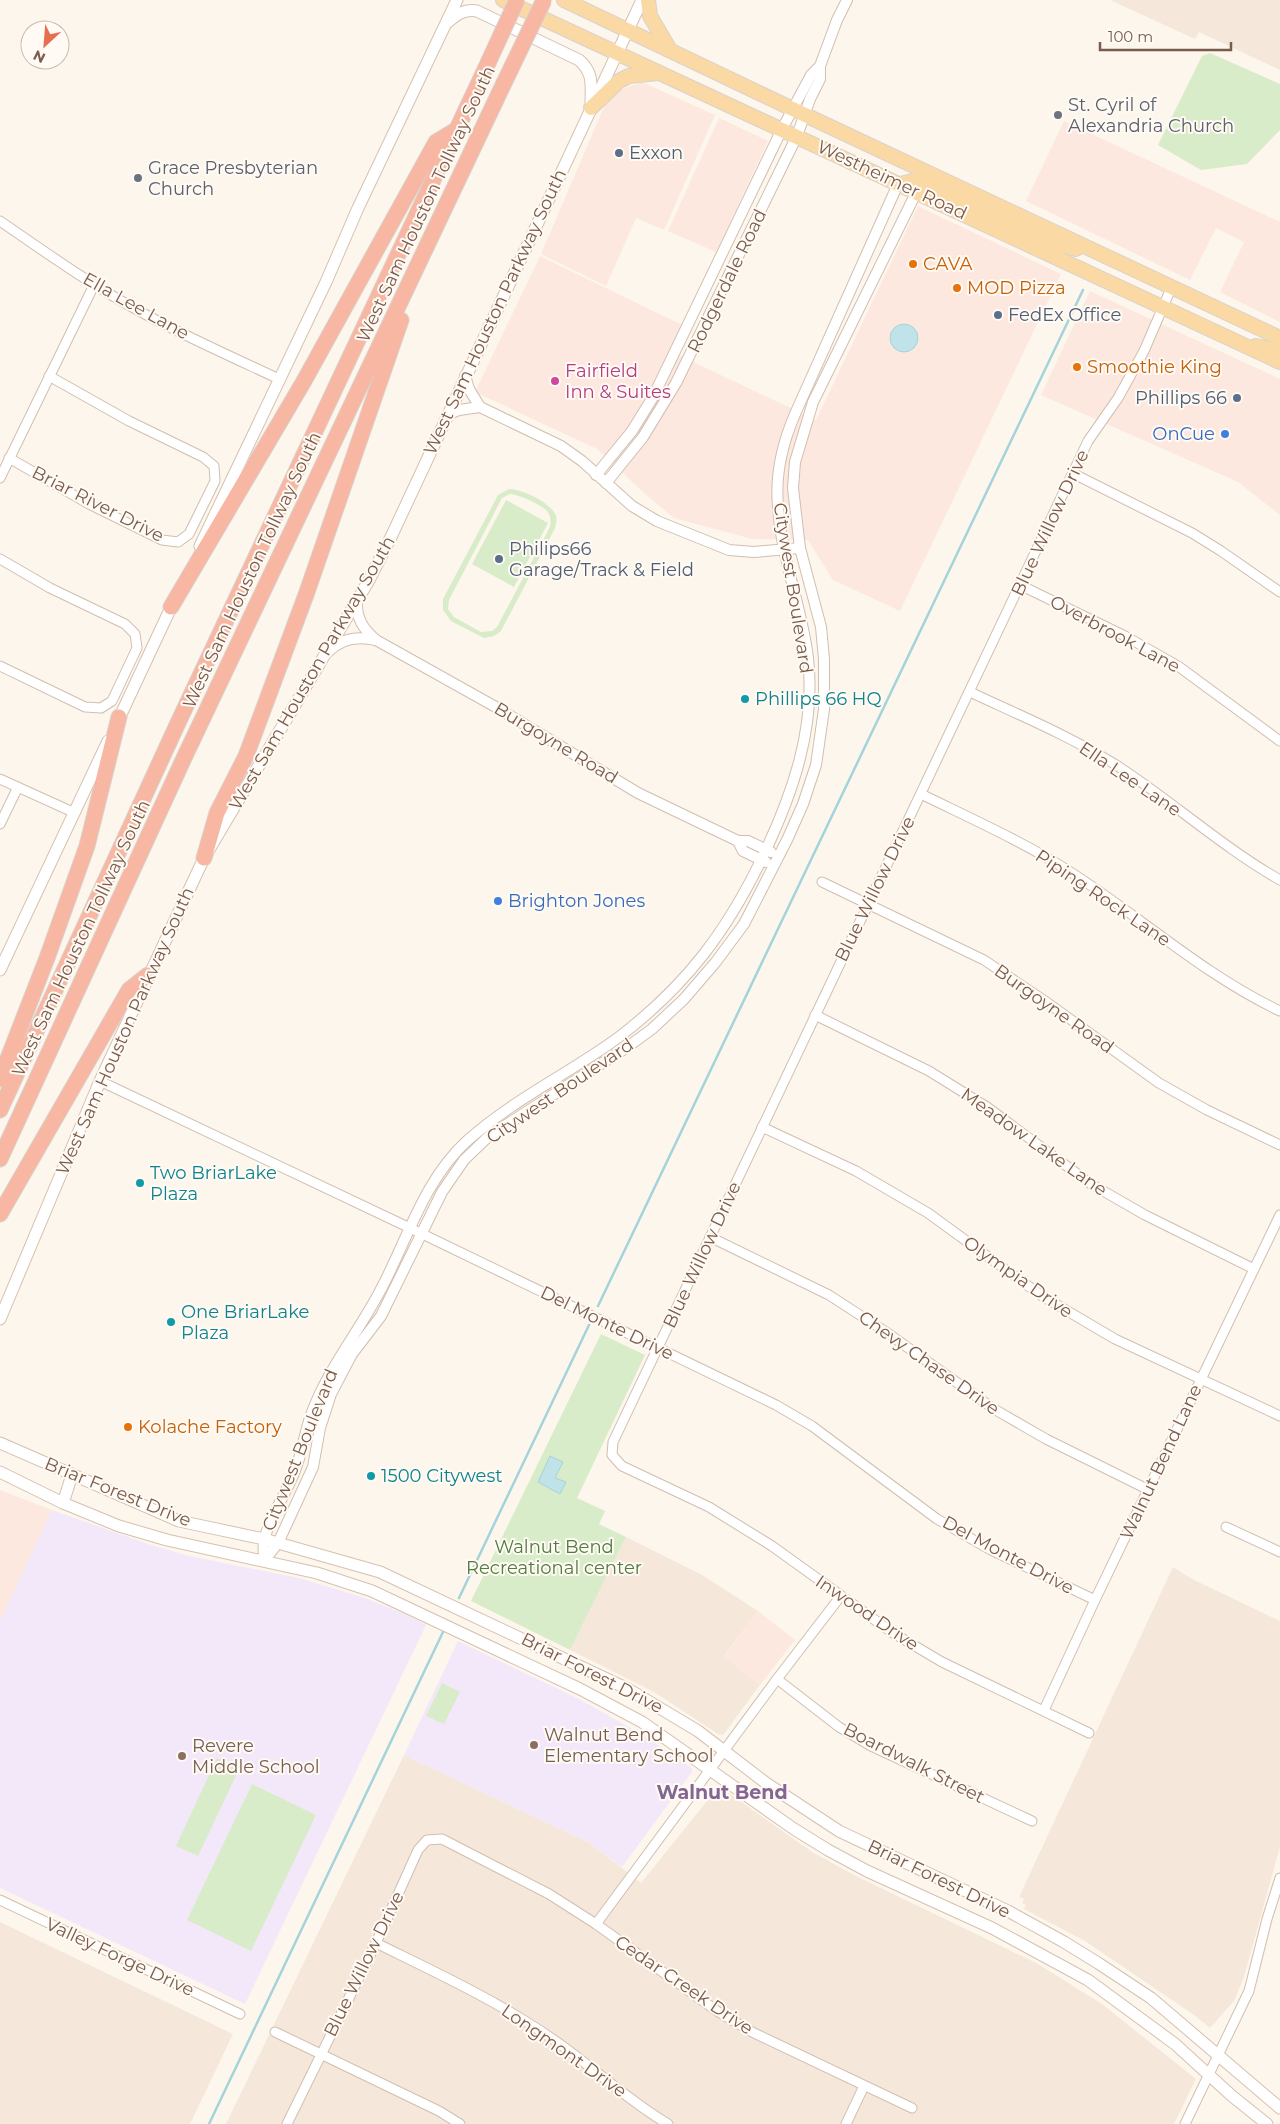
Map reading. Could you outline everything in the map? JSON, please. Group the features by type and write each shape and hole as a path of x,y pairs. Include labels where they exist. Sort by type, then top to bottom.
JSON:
{"highway":[{"name":"West Sam Houston Tollway South","path":"0,1110 177,725 517,0"},
{"name":"West Sam Houston Tollway South","path":"0,1159 184,758 544,0"},
{"path":"170,607 304,381 436,142 456,130"},
{"path":"204,858 217,813 246,756 308,592 423,254"},
{"path":"0,1079 47,958 87,846 119,717"},
{"path":"0,1214 129,990 148,975"}],"main road":[{"path":"0,970 170,607 326,282 358,208 457,0"},
{"name":"Westheimer Road","path":"503,0 898,184 917,191 1280,362"},
{"name":"Westheimer Road","path":"564,0 1280,338"},
{"name":"West Sam Houston Parkway South","path":"0,1319 100,1081 204,858 358,601 391,537 642,0"},
{"path":"648,0 650,16 671,51"},
{"path":"445,24 457,14 468,10 476,12 579,60 588,67 591,79 591,108"},
{"path":"591,108 619,81 629,76 660,73"},
{"path":"898,184 913,181 925,183 1056,244 1101,254"},
{"path":"1240,344 1280,351"},
{"name":"Briar Forest Drive","path":"0,1442 179,1521 264,1539 380,1572 628,1688 677,1717 766,1783 839,1831 1008,1911 1064,1942 1150,1998 1280,2108"},
{"name":"Briar Forest Drive","path":"0,1472 63,1503 119,1526 167,1540 317,1573 372,1592 580,1688 642,1722 794,1829 830,1851 867,1871 992,1928 1088,1980 1175,2044 1267,2124"},
{"path":"63,1503 72,1475"},
{"path":"372,1592 380,1572"},
{"path":"488,1645 496,1626"}],"street":[{"name":"Rodgerdale Road","path":"596,475 632,431 653,397 782,129 798,112 820,79 820,66 838,18 847,0"},
{"name":"Rodgerdale Road","path":"606,483 643,437 686,364 797,136 798,112"},
{"name":"Citywest Boulevard","path":"264,1561 264,1539 296,1469 310,1416 333,1368 381,1289 429,1191 446,1164 466,1142 505,1111 617,1038 678,986 709,949 742,899 782,815 800,763 808,718 809,661 800,608 785,551 777,505 780,458 787,434 898,184"},
{"name":"Citywest Boulevard","path":"264,1561 278,1543 313,1468 320,1428 331,1394 352,1354 381,1316 442,1192 464,1160 489,1136 626,1048 652,1029 684,999 715,963 744,924 804,804 816,764 824,709 824,659 821,627 800,548 794,488 795,462 811,411 917,191"},
{"name":"Ella Lee Lane","path":"0,221 94,285 181,332 279,379"},
{"path":"723,250 738,257"},
{"path":"0,478 94,285"},
{"name":"Blue Willow Drive","path":"651,1480 622,1466 612,1455 613,1442 1088,442 1118,398 1144,351 1172,286"},
{"path":"673,358 686,364"},
{"name":"Briar River Drive","path":"9,458 89,504 162,540 178,542 189,534 202,509 215,481 214,466 203,457 129,421 49,376"},
{"path":"465,376 469,389 480,406 561,446 582,461 632,506 657,521 729,550 754,552 785,551 800,548"},
{"path":"447,415 480,406"},
{"path":"1074,474 1192,534 1221,551 1280,592"},
{"path":"0,559 50,588 125,624 135,634 137,648 112,701 101,708 85,707 0,666"},
{"name":"Overbrook Lane","path":"1020,585 1125,636 1178,666 1280,741"},
{"name":"Burgoyne Road","path":"358,601 357,609 362,625 376,640 494,706 638,793 738,841 743,851 779,856"},
{"name":"Burgoyne Road","path":"323,659 338,644 348,639 376,640"},
{"name":"Ella Lee Lane","path":"970,692 1077,743 1116,766 1219,840 1280,880"},
{"path":"0,779 75,813"},
{"path":"0,824 18,787"},
{"name":"Piping Rock Lane","path":"921,794 1015,840 1072,873 1210,972 1280,1011"},
{"name":"Burgoyne Road","path":"764,854 774,866"},
{"name":"Burgoyne Road","path":"822,882 984,960 1045,1001 1159,1083 1207,1110 1280,1146"},
{"name":"Meadow Lake Lane","path":"815,1015 929,1071 987,1107 1091,1184 1145,1216 1254,1269"},
{"name":"Del Monte Drive","path":"100,1081 659,1347 776,1405 812,1426 937,1519 991,1550 1094,1600"},
{"name":"Olympia Drive","path":"762,1126 856,1171 928,1213 1042,1296 1077,1318 1115,1339 1280,1416"},
{"name":"Walnut Bend Lane","path":"1044,1710 1094,1600 1149,1490 1280,1214"},
{"name":"Chevy Chase Drive","path":"710,1237 829,1295 886,1332 994,1410 1046,1439 1149,1490"},
{"name":"Inwood Drive","path":"651,1480 709,1507 764,1541 840,1597 893,1633 942,1662 1089,1733"},
{"path":"1226,1527 1280,1552"},
{"path":"596,1924 777,1678 840,1597"},
{"name":"Boardwalk Street","path":"777,1678 839,1726 871,1746 1032,1821"},
{"name":"Blue Willow Drive","path":"287,2124 376,1943 418,1850 427,1840 442,1839 462,1850"},
{"name":"Cedar Creek Drive","path":"462,1850 549,1894 596,1924 716,2011 752,2032 912,2108"},
{"path":"1185,2124 1219,2056 1248,1991 1280,1878"},
{"name":"Valley Forge Drive","path":"0,1900 240,2014"},
{"name":"Longmont Drive","path":"376,1943 492,2000 554,2040 668,2124"},
{"path":"275,2032 439,2111 460,2124"},
{"path":"846,2124 864,2086"}],"shaded area":[{"path":"1110,0 1280,0 1280,70 1199,32 1195,39"},
{"path":"642,82 715,115 664,230 636,218 606,286 541,254 607,100 617,91"},
{"path":"719,118 768,141 716,252 668,231"},
{"path":"1064,121 1280,222 1280,322 1220,292 1244,242 1216,228 1190,280 1026,201"},
{"path":"918,206 1061,274 900,611 833,580 808,540 752,539 674,518 597,449 475,392 540,256 682,325 670,351 816,420"},
{"path":"1090,291 1280,379 1280,515 1238,482 1041,395"},
{"path":"0,1490 52,1510 0,1621"},
{"name":"Revere Middle School","path":"52,1510 148,1544 189,1556 299,1578 362,1597 407,1615 426,1625 245,2004 0,1888 0,1621"},
{"path":"626,1537 702,1575 758,1611 724,1656 760,1685 723,1735 718,1734 654,1692 570,1650"},
{"path":"1173,1567 1192,1579 1280,1621 1280,1847 1244,1977 1234,2001 1210,2028 1194,2015 1085,1941 1024,1909 1026,1905 1022,1903 1024,1899 1019,1897"},
{"path":"758,1611 795,1640 760,1685 724,1657"},
{"name":"Walnut Bend Elementary School","path":"458,1641 579,1699 645,1736 692,1768 692,1772 622,1867 590,1843 404,1755"},
{"path":"404,1755 590,1843 641,1883 719,1786 812,1852 856,1876 1038,1964 1102,2004 1196,2079 1174,2124 226,2124"},
{"path":"0,1922 233,2034 190,2124 0,2124"}],"green space":[{"path":"1210,53 1280,84 1280,130 1247,164 1201,170 1158,145 1202,56"},
{"path":"509,489 529,494 549,506 556,516 556,522 555,528 501,631 494,636 484,638 451,621 443,610 443,599 498,495","holes":["514,494 530,500 544,509 550,517 550,527 497,627 492,631 481,632 454,617 448,609 449,600 502,498"]},
{"path":"506,500 548,523 514,587 472,564"},
{"name":"Walnut Bend Recreational center","path":"601,1334 645,1355 577,1498 605,1511 599,1524 626,1537 570,1650 471,1601"},
{"path":"442,1683 460,1692 444,1724 426,1716"},
{"path":"217,1758 239,1769 198,1856 176,1846"},
{"path":"252,1784 316,1815 251,1951 187,1920"}],"water":[{"path":"904,324 914,328 918,338 914,348 904,352 894,348 890,338 894,328"},
{"path":"550,1456 563,1462 555,1478 566,1482 560,1494 538,1482"}],"waterway":[{"path":"598,1306 1083,290"},
{"path":"459,1598 589,1325"},
{"path":"209,2124 443,1632"}],"place":[{"name":"St. Cyril of Alexandria Church","path":"1058,115"},
{"name":"Exxon","path":"619,153"},
{"name":"Grace Presbyterian Church","path":"138,178"},
{"name":"CAVA","path":"913,264"},
{"name":"MOD Pizza","path":"957,288"},
{"name":"FedEx Office","path":"998,315"},
{"name":"Smoothie King","path":"1077,367"},
{"name":"Fairfield Inn & Suites","path":"555,381"},
{"name":"Phillips 66","path":"1237,398"},
{"name":"OnCue","path":"1225,434"},
{"name":"Philips66 Garage/Track & Field","path":"499,559"},
{"name":"Phillips 66 HQ","path":"745,699"},
{"name":"Brighton Jones","path":"498,901"},
{"name":"Two BriarLake Plaza","path":"140,1183"},
{"name":"One BriarLake Plaza","path":"171,1322"},
{"name":"Kolache Factory","path":"128,1427"},
{"name":"1500 Citywest","path":"371,1476"},
{"name":"Walnut Bend Elementary School","path":"534,1745"},
{"name":"Revere Middle School","path":"182,1756"}],"district":[{"name":"Walnut Bend","path":"722,1792"}]}
